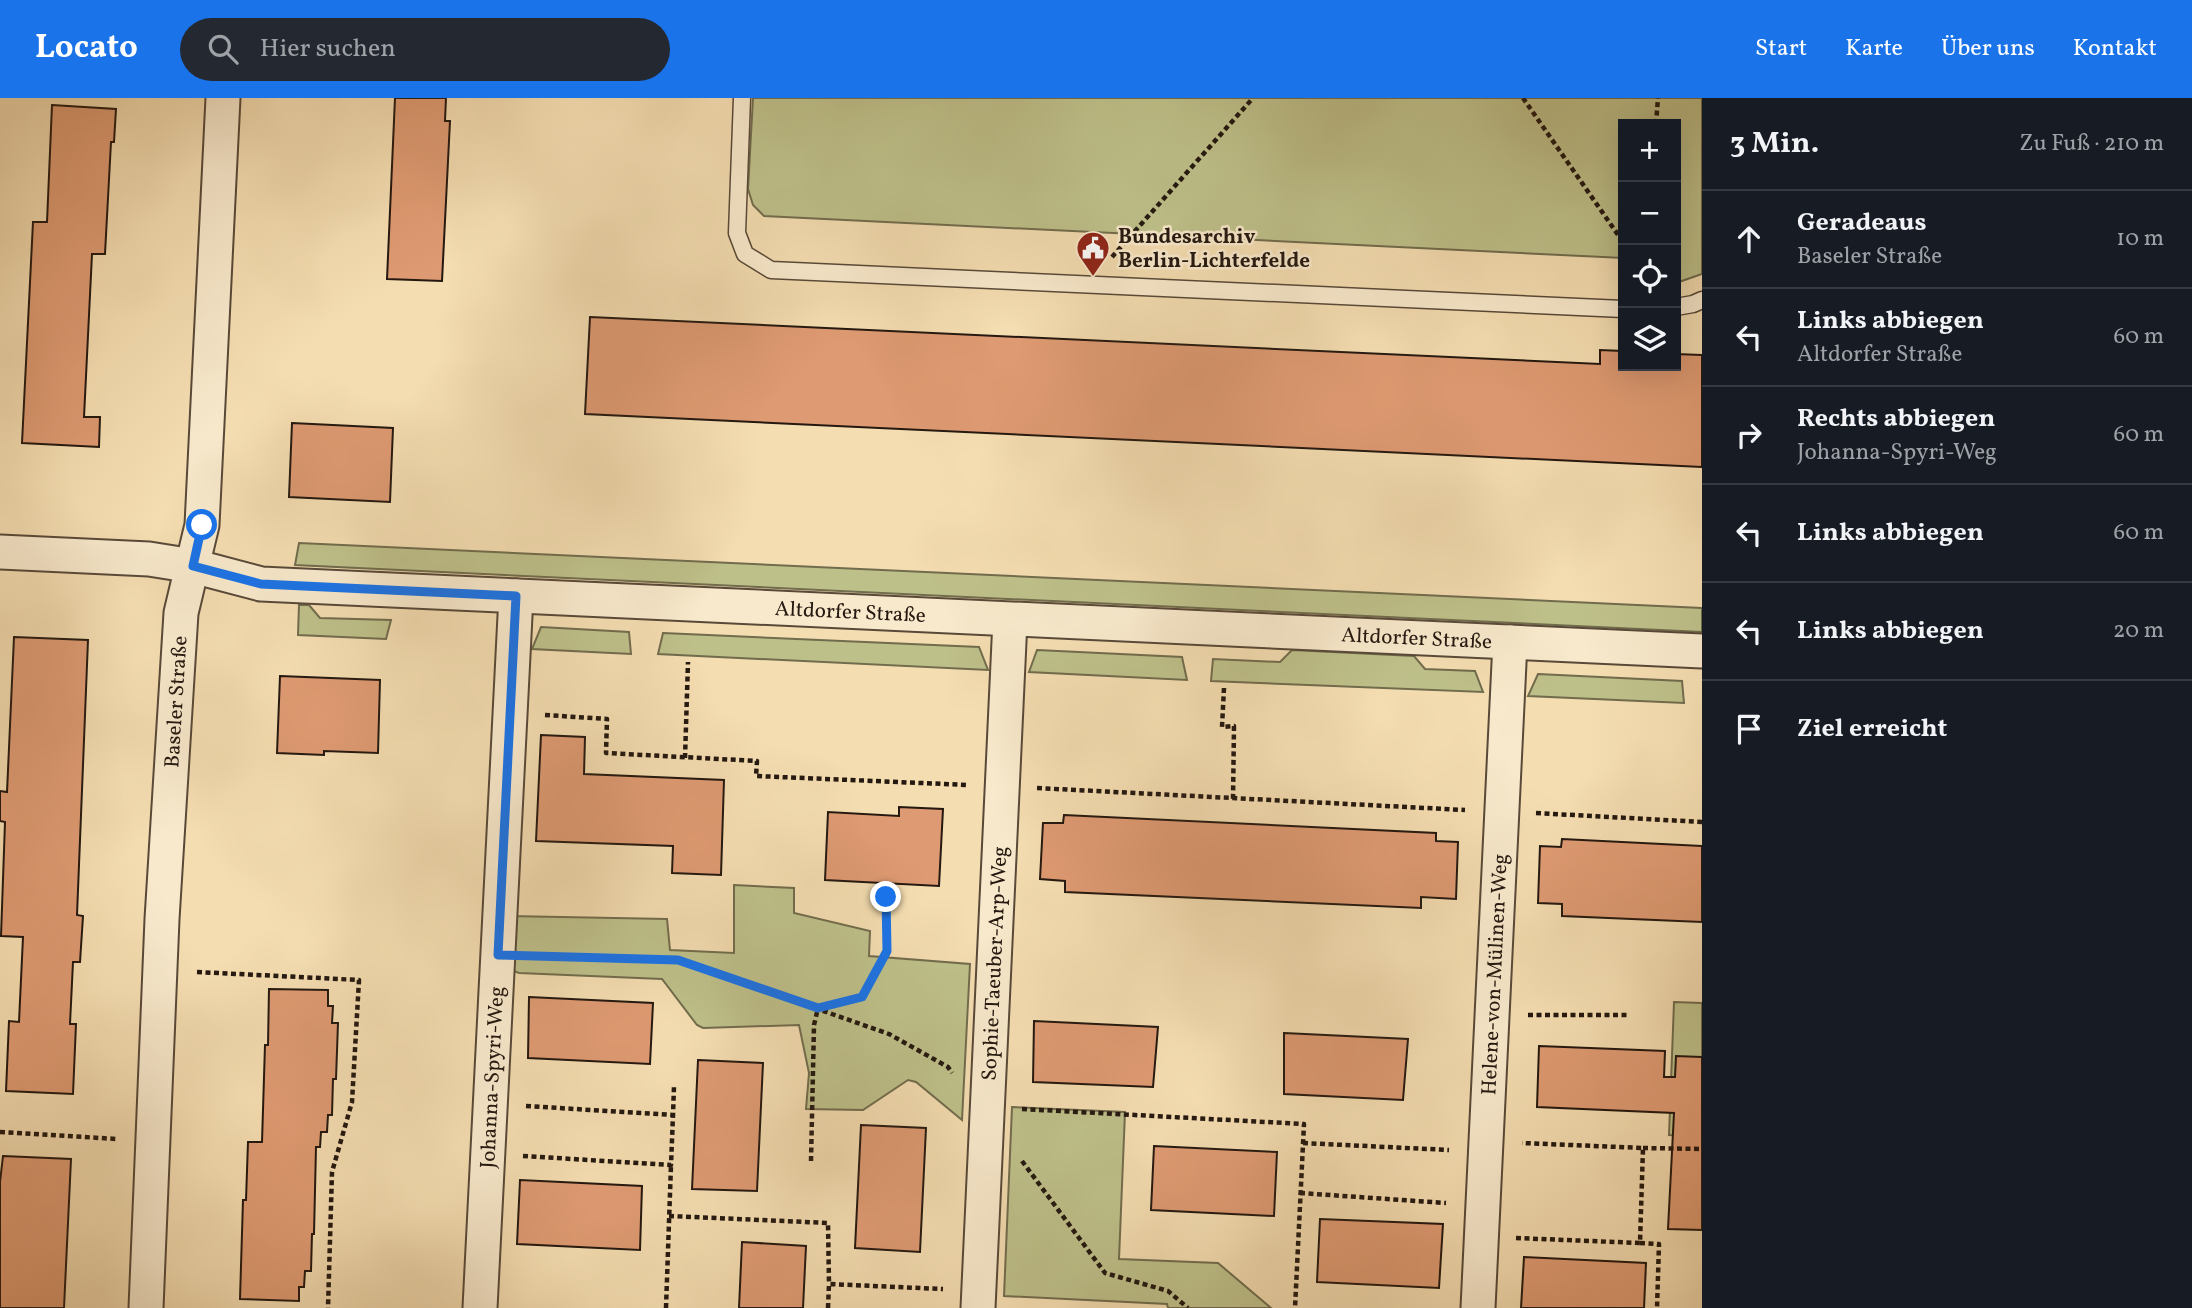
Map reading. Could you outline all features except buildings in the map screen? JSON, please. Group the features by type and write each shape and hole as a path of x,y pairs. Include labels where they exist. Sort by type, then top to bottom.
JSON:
{"street":[{"name":"Baseler Straße","path":"146,1308 162,919 180,625 202,525 223,98"},
{"name":"Altdorfer Straße","path":"0,552 149,559 193,566 261,584 1702,651"},
{"name":"Johanna-Spyri-Weg","path":"480,1308 516,596"},
{"name":"Sophie-Taeuber-Arp-Weg","path":"979,1299 1010,620"},
{"name":"Helene-von-Mülinen-Weg","path":"1478,1308 1510,642"}],"lane":[{"path":"742,98 737,233 745,254 771,270 1618,309"},
{"path":"1681,306 1702,300"}],"path":[{"path":"1087,285 1253,98"},
{"path":"1523,98 1618,235"},
{"path":"1657,98 1657,119"},
{"path":"685,758 688,662"},
{"path":"1224,688 1222,727 1234,726 1233,800"},
{"path":"510,713 607,719 606,753 757,761 756,775 1702,822"},
{"path":"818,1008 862,997 887,951 886,897"},
{"path":"498,955 678,960 889,1034 948,1067 1008,1138 1034,1178 1105,1273 1168,1291 1188,1308"},
{"path":"196,972 359,981 352,1102 332,1172 328,1308"},
{"path":"811,1161 814,1025 818,1008"},
{"path":"1520,1015 1628,1015"},
{"path":"666,1308 674,1086"},
{"path":"490,1104 673,1115"},
{"path":"986,1114 1304,1124 1294,1308"},
{"path":"0,1132 117,1139"},
{"path":"1303,1143 1702,1149"},
{"path":"1640,1243 1643,1148"},
{"path":"488,1154 671,1165"},
{"path":"1300,1193 1483,1206"},
{"path":"669,1216 828,1223 828,1308"},
{"path":"1510,1238 1659,1244 1657,1308"},
{"path":"829,1284 979,1299"}],"green space":[{"path":"753,98 1702,98 1702,274 1681,281 1681,119 1618,119 1618,258 764,216 753,205 748,189"},
{"path":"299,543 1702,608 1702,632 295,565"},
{"path":"299,605 309,605 320,618 391,620 386,639 298,635"},
{"path":"541,627 629,632 631,654 532,649"},
{"path":"663,633 979,647 988,670 658,654"},
{"path":"1037,650 1182,657 1187,680 1029,672"},
{"path":"1292,650 1414,656 1425,669 1475,671 1483,692 1211,681 1213,659 1280,662"},
{"path":"1538,674 1682,681 1684,703 1528,696"},
{"path":"734,885 794,888 794,913 870,931 869,956 970,964 962,1120 916,1082 908,1080 863,1110 806,1109 809,1073 799,1025 703,1028 697,1025 662,979 519,973 506,968 508,916 667,919 670,950 734,953"},
{"path":"1674,1002 1702,1003 1702,1137 1669,1135"},
{"path":"1012,1107 1125,1112 1119,1259 1218,1263 1271,1308 1168,1308 1167,1304 1004,1296"}],"place":[{"name":"Bundesarchiv Berlin-Lichterfelde","path":"1093,278"}],"route":[{"path":"202,525 193,566 261,584 516,596 498,955 678,960 818,1008 862,997 887,951 886,897"}]}
